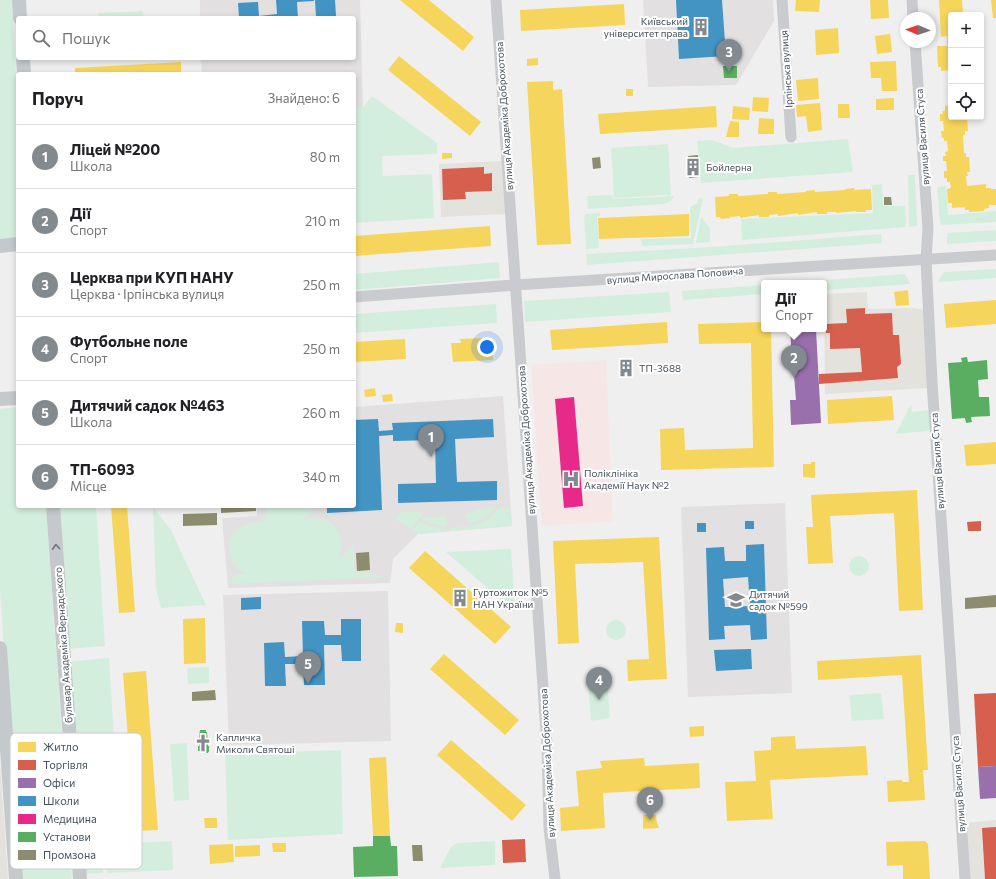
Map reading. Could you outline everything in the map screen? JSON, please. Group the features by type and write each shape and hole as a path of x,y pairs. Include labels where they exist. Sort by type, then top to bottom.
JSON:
{"main road":[{"path":"19,0 20,16"},
{"path":"23,60 24,72"},
{"path":"0,246 16,244"},
{"path":"0,399 16,398"},
{"name":"бульвар Академіка Вернадського","path":"54,508 70,733"},
{"path":"0,648 10,792"},
{"path":"15,869 16,879"},
{"name":"бульвар Академіка Вернадського","path":"79,869 80,879"}],"street":[{"name":"вулиця Академіка Доброхотова","path":"496,0 547,746 549,828 555,879"},
{"name":"Ірпінська вулиця","path":"782,0 791,137"},
{"path":"912,0 913,12"},
{"name":"вулиця Василя Стуса","path":"915,48 928,229 926,260 932,382 964,879"},
{"name":"вулиця Мирослава Поповича","path":"356,297 515,285 996,255"}],"shaded area":[{"path":"200,0 360,0 363,107 356,107 356,72 202,72 201,60 356,60 356,16 200,16"},
{"path":"643,0 773,0 774,21 736,85 648,87"},
{"path":"502,161 506,214 441,217 439,164"},
{"path":"867,292 868,309 913,308 925,310 929,388 825,394 824,332 827,332 827,294"},
{"path":"606,360 613,521 542,526 531,365"},
{"path":"503,396 512,526 418,534 393,559 390,583 228,588 222,518 257,516 257,508 356,508 356,407"},
{"name":"Дитячий садок №599","path":"785,503 792,693 688,697 681,507"},
{"path":"388,591 391,741 229,745 223,595"},
{"path":"0,762 8,879 0,879"},
{"path":"996,820 996,879 968,879 965,823"}],"green space":[{"path":"0,0 12,0 16,73 16,238 0,239"},
{"path":"143,11 144,16 99,16 98,13"},
{"path":"372,96 437,143 437,154 382,156 383,176 432,174 434,218 356,223 356,107 363,107"},
{"path":"848,139 853,172 701,183 697,141 712,140 733,148"},
{"path":"668,144 671,195 614,198 611,148"},
{"path":"908,175 915,175 917,226 909,227"},
{"path":"882,184 883,206 905,206 906,227 742,240 741,219 873,213 872,185"},
{"path":"946,186 948,215 996,211 996,222 942,225 940,222 937,187"},
{"path":"613,195 613,199 674,196 671,201 664,204 588,209 587,196"},
{"path":"698,198 703,198 693,244 642,246 641,239 691,238 690,207 698,203"},
{"path":"600,213 600,216 597,217 599,248 586,249 584,216 586,214"},
{"path":"701,217 710,228 710,242 696,243"},
{"path":"996,230 996,241 947,244 947,233"},
{"path":"881,234 882,243 587,265 586,254 712,247"},
{"path":"499,262 500,278 356,290 356,274"},
{"path":"996,269 996,278 938,282 944,272"},
{"path":"905,274 910,284 827,290 827,280 826,280"},
{"path":"761,285 761,294 683,300 682,291"},
{"path":"669,292 671,312 525,322 524,301"},
{"path":"496,304 497,323 356,333 356,314"},
{"path":"911,404 912,412 930,410 931,428 928,431 896,434"},
{"path":"16,407 16,508 46,508 62,733 10,733 10,734 0,590 0,409"},
{"path":"496,507 484,518 469,523 465,514 482,509"},
{"path":"500,507 510,507 512,526 450,531 451,528 466,527 478,524 490,517"},
{"path":"57,508 96,508 105,646 67,649"},
{"path":"153,508 171,530 206,605 161,608 156,588"},
{"path":"266,508 310,508 312,512 302,520 321,519 328,521 337,530 340,536 341,550 337,562 354,544 354,570 383,577 231,584 233,575 246,574 235,565 231,559 229,553 230,540 234,533 242,526 250,523 263,522"},
{"path":"403,512 424,513 411,529 396,519 398,514"},
{"path":"426,516 426,518 446,516 447,526 440,526 422,520"},
{"path":"420,522 434,527 447,529 447,531 418,534 413,530"},
{"path":"511,549 515,612 446,552"},
{"path":"859,556 866,559 869,566 866,573 859,576 852,573 849,566 852,559"},
{"path":"616,620 623,623 626,630 623,637 616,640 609,637 606,630 609,623"},
{"path":"109,658 114,733 71,733 66,662"},
{"path":"209,667 209,683 188,684 187,668"},
{"path":"607,678 610,718 591,721 588,681"},
{"path":"881,693 884,719 852,721 849,695"},
{"path":"187,743 189,800 174,801 170,744"},
{"path":"341,750 343,834 228,840 225,754"},
{"path":"172,841 173,870 107,873 107,869 142,869 142,842"},
{"path":"495,841 495,865 440,868 451,847 457,843"},
{"path":"19,869 71,869 72,879 20,879"},
{"path":"81,869 103,869 103,873 81,874"}],"building: Житло":[{"path":"400,0 429,0 474,37 463,51"},
{"path":"796,0 820,0 819,12 795,11"},
{"path":"870,0 888,0 889,18 871,19"},
{"path":"939,0 962,0 963,12 948,12 948,70 941,71 941,67 938,67 937,46 947,46 947,36 941,37"},
{"path":"991,0 996,0 996,18 993,18"},
{"path":"624,4 625,25 521,31 520,10"},
{"path":"838,28 839,53 816,55 815,30"},
{"path":"890,34 892,52 877,54 875,36"},
{"path":"399,56 481,122 470,136 388,70"},
{"path":"538,58 538,65 527,66 527,59"},
{"path":"896,61 897,91 882,91 881,78 871,78 870,62"},
{"path":"181,62 181,72 75,72 75,68"},
{"path":"818,78 819,99 798,101 796,80"},
{"path":"553,81 553,90 562,89 571,244 537,245 527,82"},
{"path":"626,89 633,89 633,96 626,96"},
{"path":"753,97 769,98 768,112 752,111"},
{"path":"894,98 894,110 876,110 876,99"},
{"path":"820,103 822,130 808,132 806,116 797,117 796,105"},
{"path":"838,104 849,104 850,118 838,118"},
{"path":"716,106 717,127 600,134 598,114"},
{"path":"733,106 750,108 749,120 732,119"},
{"path":"945,106 948,106 948,120 967,120 968,131 965,131 965,135 963,135 964,153 966,153 966,157 969,157 970,172 967,172 968,176 966,176 967,186 986,184 986,188 996,189 996,205 989,205 989,208 984,209 984,211 969,212 969,210 965,210 965,207 952,208 952,203 948,203 947,189 951,188 950,182 947,182 947,178 944,178 944,171 947,171 946,161 943,161 943,156 946,156 945,152 948,151 947,141 944,141 944,138 942,138 941,131 944,131 943,121 940,121 940,114 943,114 942,111 945,111"},
{"path":"759,118 774,119 774,134 758,134"},
{"path":"730,121 739,122 739,137 726,137"},
{"path":"442,153 452,153 452,158 442,159"},
{"path":"854,188 854,190 871,189 872,210 866,210 866,212 827,212 827,214 817,214 817,212 778,216 778,214 769,215 769,217 759,217 759,215 721,219 720,217 716,217 715,197 729,196 729,194 738,194 738,196 768,194 768,192 777,192 777,194 815,190 815,192 845,190"},
{"path":"689,214 689,236 599,239 598,218"},
{"path":"490,226 491,246 356,256 356,236"},
{"path":"908,290 909,305 896,306 894,292"},
{"path":"996,300 996,324 946,328 944,304"},
{"path":"667,322 668,343 552,350 550,330"},
{"path":"761,322 761,332 771,332 774,467 661,470 660,429 684,428 685,450 753,448 751,343 699,344 698,324"},
{"path":"483,338 483,341 492,341 493,360 453,362 451,343 461,343 460,339"},
{"path":"405,339 406,359 356,362 356,342"},
{"name":"ТП-3688","path":"630,358 631,376 622,377 621,359"},
{"path":"375,388 376,396 365,397 364,390"},
{"path":"392,394 393,401 383,402 382,395"},
{"path":"892,396 894,420 828,424 827,400"},
{"path":"996,442 996,464 966,466 964,445"},
{"path":"811,462 815,462 815,478 803,477 803,464 811,464"},
{"path":"917,490 923,610 899,611 894,513 830,516 833,563 808,564 806,527 813,527 811,495"},
{"path":"111,508 127,508 135,612 119,613"},
{"path":"659,537 667,679 628,681 627,660 649,659 643,562 575,564 579,643 558,644 553,541"},
{"name":"Гуртожиток №5 НАН України","path":"425,551 511,627 495,644 409,568"},
{"path":"205,618 206,663 184,664 183,619"},
{"path":"396,623 403,623 403,633 395,632"},
{"path":"444,654 519,720 505,735 430,669"},
{"path":"921,655 928,770 923,770 925,800 888,802 887,781 902,780 902,782 909,782 902,675 818,680 817,661"},
{"path":"146,671 158,830 142,831 142,733 128,733 123,673"},
{"path":"704,726 704,736 690,737 689,727"},
{"path":"795,736 796,749 866,746 868,775 770,780 773,819 727,821 725,782 756,781 754,751 771,750 771,737"},
{"path":"451,740 526,805 512,821 437,755"},
{"path":"386,757 390,836 373,836 369,758"},
{"path":"644,758 645,766 699,763 700,788 603,793 605,828 561,831 560,808 579,806 576,771 602,768 600,761"},
{"path":"643,815 656,815 659,828 643,829"},
{"path":"204,818 217,818 217,828 205,828"},
{"path":"925,841 928,844 930,879 903,879 903,865 887,866 886,842"},
{"path":"272,843 286,843 286,852 273,852"},
{"path":"233,844 234,862 210,864 209,845"},
{"path":"260,845 260,856 235,857 235,846"}],"building: Торгівля":[{"path":"484,167 484,174 492,173 492,191 465,192 466,199 443,200 442,169"},
{"path":"865,308 865,314 892,313 893,335 899,335 901,364 897,367 898,378 819,384 819,374 862,372 860,348 830,349 830,333 826,333 827,324 847,323 846,309"},
{"path":"981,521 981,531 968,531 967,522"},
{"path":"996,693 996,766 978,767 974,694"},
{"path":"996,827 996,879 985,879 982,828"},
{"path":"525,839 526,862 503,863 502,840"}],"building: Офіси":[{"path":"790,332 816,332 821,423 791,425 790,400 796,400"},
{"path":"996,766 996,798 980,799 978,767"}],"building: Школи":[{"path":"276,0 314,0 297,2 298,16 259,16 277,14"},
{"path":"315,0 335,0 336,16 316,16"},
{"name":"Київський університет права","path":"676,0 722,0 726,56 679,59"},
{"path":"258,2 259,16 239,16 238,3"},
{"path":"378,419 379,431 393,430 392,423 493,419 494,437 455,439 457,482 497,481 497,500 398,503 398,484 436,483 435,440 393,441 393,435 379,436 382,510 327,513 327,508 356,508 356,420"},
{"path":"745,521 754,521 754,529 745,529"},
{"path":"697,523 706,523 706,532 697,532"},
{"path":"764,544 767,639 751,640 750,625 724,626 725,639 709,640 706,548 724,547 725,561 746,561 746,545","holes":["748,577 750,606 725,607 723,579"]},
{"path":"261,597 261,609 241,610 241,598"},
{"path":"341,619 361,619 361,661 342,661 341,645 324,645 325,685 304,685 303,664 285,664 286,686 265,686 264,643 284,642 285,657 303,656 302,621 324,621 325,635 341,635"},
{"path":"751,649 752,669 716,671 714,650"}],"building: Медицина":[{"name":"Поліклініка Академії Наук №2","path":"574,397 583,506 564,508 555,399"}],"building: Установи":[{"path":"723,66 737,66 737,78 724,78"},
{"path":"967,357 968,362 987,360 988,379 978,380 979,397 989,397 990,416 971,417 972,422 966,423 965,418 952,419 948,363 962,362 961,358"},
{"name":"Капличка Миколи Святоші","path":"200,730 206,730 207,732 209,746 208,753 200,753 200,751 198,751"},
{"path":"373,836 390,836 391,846 397,846 398,876 354,877 353,847 373,846"}],"building: Промзона":[{"name":"Бойлерна","path":"698,155 699,177 689,178 688,156"},
{"path":"600,157 601,168 593,169 592,158"},
{"path":"884,197 891,197 892,205 884,205"},
{"path":"221,508 256,508 256,511 221,513"},
{"path":"217,513 217,525 183,526 183,514"},
{"path":"369,552 370,570 357,571 356,553"},
{"path":"996,595 996,607 965,609 965,598"},
{"path":"215,690 216,700 192,701 192,692"},
{"path":"412,845 422,845 423,861 413,861"}],"place":[{"name":"Київський університет права","path":"701,27"},
{"name":"Церква при КУП НАНУ","path":"729,72"},
{"name":"Бойлерна","path":"693,167"},
{"name":"ТП-3688","path":"626,368"},
{"name":"Дії","path":"794,378"},
{"name":"Ліцей №200","path":"431,457"},
{"name":"Поліклініка Академії Наук №2","path":"571,479"},
{"name":"Гуртожиток №5 НАН України","path":"460,598"},
{"name":"Дитячий садок №599","path":"736,600"},
{"name":"Дитячий садок №463","path":"308,684"},
{"name":"Футбольне поле","path":"599,700"},
{"name":"Капличка Миколи Святоші","path":"203,743"},
{"name":"ТП-6093","path":"650,820"}]}
